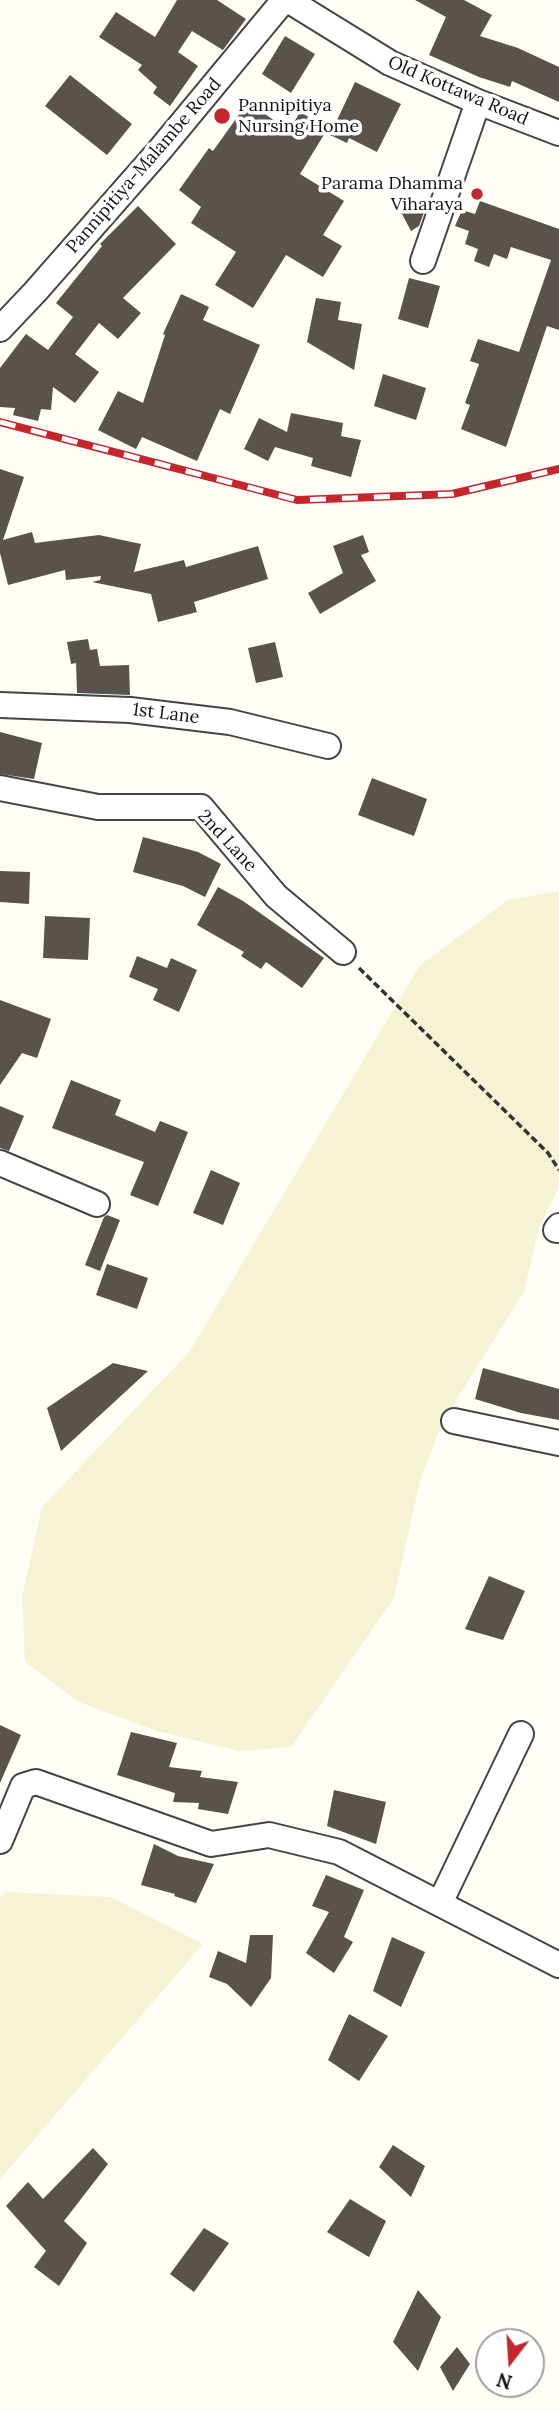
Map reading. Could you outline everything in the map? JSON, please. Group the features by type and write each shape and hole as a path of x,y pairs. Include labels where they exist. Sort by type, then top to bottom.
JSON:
{"street":[{"name":"Old Kottawa Road","path":"286,0 390,63 478,102 559,133"},
{"name":"Pannipitiya-Malambe Road","path":"0,329 151,161 286,0"},
{"path":"423,261 478,102"},
{"name":"1st Lane","path":"0,705 130,710 192,717 230,722 328,746"},
{"name":"2nd Lane","path":"0,788 98,807 201,807 276,896 343,952"},
{"path":"0,1163 97,1204"},
{"path":"454,1422 559,1443"},
{"path":"440,1903 521,1734"},
{"path":"0,1840 23,1786 36,1782 211,1844 269,1835 339,1852 559,1965"}],"path":[{"path":"343,952 548,1153 559,1170"}],"shaded area":[{"path":"559,891 559,1186 538,1231 524,1292 442,1423 420,1481 394,1598 291,1747 239,1751 157,1731 79,1702 25,1662 22,1597 42,1507 190,1351 420,965 508,900"},
{"path":"5,1892 111,1897 203,1944 0,2179 0,1898"}],"building":[{"path":"177,0 217,0 246,19 223,50 192,31 178,52 198,66 170,106 153,93 157,87 138,70 142,65 99,37 116,12 155,37"},
{"path":"415,0 464,0 492,15 480,36 518,48 559,67 559,102 512,81 510,87 429,55 446,17"},
{"path":"285,36 315,54 291,93 262,74"},
{"path":"70,75 132,124 107,155 45,106"},
{"path":"355,82 401,104 377,152 349,138 347,143 330,135"},
{"path":"248,102 289,131 300,112 328,128 300,174 344,201 323,235 342,246 323,277 286,255 253,308 215,285 236,252 191,223 201,207 179,190 209,148 213,151"},
{"path":"422,201 426,207 419,226 411,231 401,212"},
{"path":"480,201 559,229 559,330 547,326 506,447 461,429 470,405 465,403 479,364 470,361 478,339 519,352 551,260 511,247 507,259 494,254 489,267 474,261 478,249 465,244 469,231 455,226 462,210 475,214"},
{"path":"138,206 176,244 123,298 141,313 118,339 99,323 75,354 99,372 75,403 53,387 51,410 41,409 38,421 13,415 15,408 0,407 0,368 26,334 48,350 73,317 56,303 102,246 100,244"},
{"path":"409,278 440,286 428,328 398,319"},
{"path":"181,294 209,307 203,320 260,345 230,414 220,409 197,461 142,437 136,449 98,430 118,391 143,403 165,335 163,334"},
{"path":"316,298 341,302 338,320 362,324 354,370 307,342"},
{"path":"383,374 426,388 416,420 374,406"},
{"path":"291,413 343,423 341,436 361,440 351,477 311,466 313,458 275,447 268,461 244,449 259,418 287,432"},
{"path":"0,469 24,477 3,540 32,532 35,543 99,535 141,544 134,572 184,560 186,567 258,546 268,579 194,602 197,612 158,622 151,594 92,582 100,580 101,576 66,580 65,570 8,585 0,553"},
{"path":"363,535 369,552 361,555 376,581 320,614 308,593 343,573 333,546"},
{"path":"88,639 90,650 97,649 100,666 129,665 130,695 77,693 76,663 71,664 67,642"},
{"path":"275,642 283,677 256,683 248,648"},
{"path":"0,732 42,743 34,779 0,774"},
{"path":"372,778 427,799 414,836 358,815"},
{"path":"143,837 198,852 221,864 205,897 183,886 133,872"},
{"path":"0,871 30,872 29,904 0,902"},
{"path":"218,887 243,901 324,958 302,988 266,962 261,969 241,956 244,952 197,925"},
{"path":"45,916 90,918 88,960 43,958"},
{"path":"137,956 167,968 171,958 197,970 179,1012 153,1000 158,989 129,977"},
{"path":"0,1000 51,1019 37,1058 22,1053 0,1085"},
{"path":"71,1080 121,1100 115,1115 155,1132 160,1121 188,1132 158,1206 130,1195 144,1162 52,1128"},
{"path":"0,1106 24,1116 9,1151 0,1148"},
{"path":"211,1170 240,1183 223,1225 193,1213"},
{"path":"107,1215 120,1220 100,1271 85,1265"},
{"path":"107,1264 148,1278 137,1309 96,1295"},
{"path":"113,1363 148,1371 61,1451 47,1408"},
{"path":"483,1368 559,1389 559,1420 521,1413 475,1399"},
{"path":"489,1576 525,1591 503,1640 465,1629"},
{"path":"0,1725 21,1735 0,1783"},
{"path":"131,1732 177,1743 169,1767 202,1771 200,1777 238,1782 228,1814 198,1809 199,1803 173,1802 175,1793 117,1775"},
{"path":"334,1790 386,1802 376,1844 327,1826"},
{"path":"154,1844 178,1856 214,1864 196,1903 141,1885"},
{"path":"326,1875 364,1890 344,1937 353,1942 334,1973 306,1953 329,1912 312,1906"},
{"path":"250,1935 273,1935 271,1978 251,2007 227,1984 209,1977 218,1951 246,1963"},
{"path":"392,1937 425,1952 401,2007 373,1991"},
{"path":"349,2014 388,2036 359,2081 328,2060"},
{"path":"393,2145 425,2166 411,2197 379,2167"},
{"path":"93,2148 108,2164 64,2221 87,2243 59,2286 34,2267 46,2251 6,2206 28,2182 43,2199"},
{"path":"350,2199 386,2221 369,2257 327,2232"},
{"path":"204,2228 229,2243 194,2292 170,2274"},
{"path":"418,2290 441,2317 418,2371 393,2342"},
{"path":"457,2347 470,2364 453,2391 440,2367"}],"railway":[{"path":"0,422 297,500 452,494 559,469"}],"place":[{"name":"Pannipitiya Nursing Home","path":"222,116"},
{"name":"Parama Dhamma Viharaya","path":"477,194"}]}
